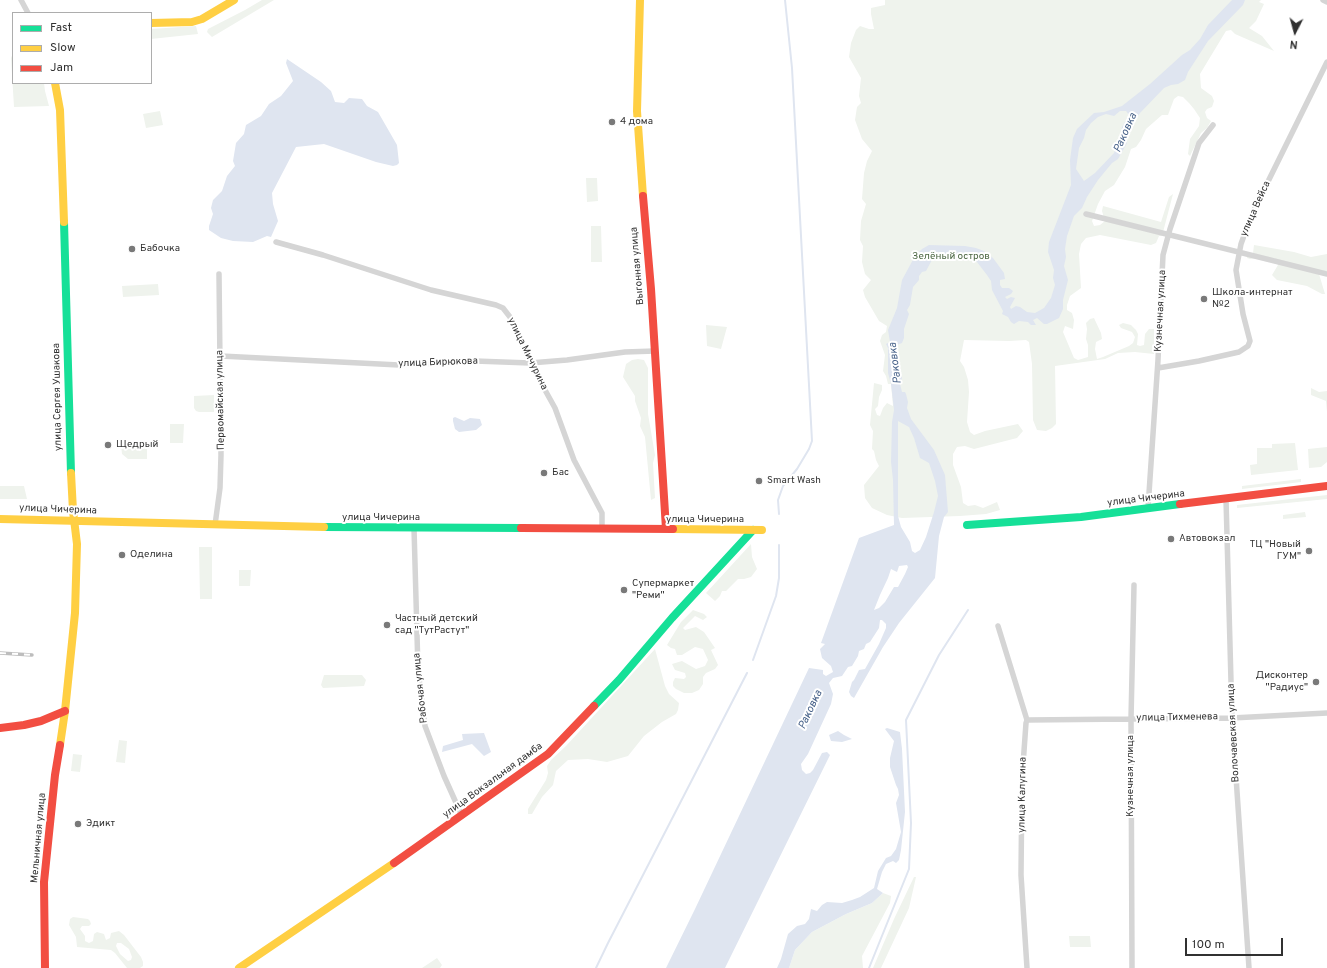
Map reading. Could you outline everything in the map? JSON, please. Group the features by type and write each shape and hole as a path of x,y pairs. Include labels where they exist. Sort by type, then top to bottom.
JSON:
{"street":[{"path":"21,0 27,12"},
{"path":"152,23 192,22 202,19 234,0"},
{"name":"Выгонная улица","path":"640,0 637,111 655,351 666,529"},
{"path":"1323,0 1327,2"},
{"name":"улица Вейса","path":"1158,368 1206,360 1239,352 1248,346 1250,341 1236,270 1239,252 1251,216 1327,62"},
{"name":"улица Сергея Ушакова","path":"55,84 60,110 65,245 69,443 77,544 76,588 65,711"},
{"name":"Кузнечная улица","path":"1148,508 1158,368 1163,255 1168,235 1199,143 1213,124"},
{"path":"1086,214 1327,274"},
{"name":"улица Мичурина","path":"276,242 323,255 431,290 496,305 503,308 510,316 530,363 555,408 574,460 602,513 602,529"},
{"name":"Первомайская улица","path":"215,525 220,488 219,274"},
{"name":"улица Бирюкова","path":"220,356 399,365 475,361 530,363 567,360 625,352 655,351"},
{"name":"улица Чичерина","path":"967,525 1081,517 1327,486"},
{"name":"Волочаевская улица","path":"1226,499 1232,718 1249,968"},
{"name":"улица Чичерина","path":"0,519 215,525 414,528 762,530"},
{"name":"Рабочая улица","path":"414,528 418,670 425,726 441,771 462,816"},
{"name":"улица Вокзальная дамба","path":"239,968 462,816 548,754 619,680 672,618 753,530"},
{"name":"Кузнечная улица","path":"1132,968 1131,719 1134,585"},
{"name":"улица Калугина","path":"998,626 1027,720 1022,779 1021,875 1027,968"},
{"path":"0,728 40,721 65,711"},
{"name":"Мельничная улица","path":"44,968 44,882 55,775 65,711"},
{"name":"улица Тихменева","path":"1027,720 1232,718 1327,714"}],"green space":[{"path":"262,0 274,0 212,37 207,32 208,29"},
{"name":"Зелёный остров","path":"885,0 1261,0 1259,2 1264,4 1256,21 1249,28 1262,36 1274,51 1235,34 1231,30 1226,31 1200,74 1201,88 1212,96 1214,101 1212,107 1207,109 1205,112 1207,118 1211,121 1207,128 1201,133 1190,156 1188,154 1190,139 1199,126 1200,118 1183,97 1178,96 1174,99 1168,115 1162,115 1146,129 1136,147 1131,149 1125,167 1114,185 1105,191 1098,204 1092,221 1094,226 1100,225 1105,221 1102,211 1103,206 1161,222 1169,197 1173,194 1162,236 1159,236 1156,243 1151,245 1100,235 1086,238 1081,244 1079,254 1081,288 1070,296 1067,305 1067,310 1072,313 1074,320 1073,329 1065,326 1063,332 1074,358 1078,360 1088,357 1086,323 1090,319 1094,318 1101,333 1102,339 1096,342 1095,349 1097,359 1133,343 1135,337 1132,332 1121,328 1119,325 1123,323 1131,325 1136,330 1138,334 1137,345 1140,346 1144,345 1145,334 1149,329 1154,329 1154,354 1135,352 1118,353 1105,359 1055,366 1056,424 1046,431 1037,430 1033,420 1032,364 1029,342 1026,340 964,340 960,361 964,367 968,380 969,392 967,422 970,432 974,435 985,431 1018,424 1023,431 1017,438 974,449 965,446 957,447 953,454 953,465 961,487 963,503 968,506 975,505 983,508 997,502 1000,510 986,514 902,518 887,515 872,508 865,498 864,485 879,466 872,449 873,431 870,425 874,383 882,385 878,406 875,409 877,415 880,416 887,403 893,406 891,384 888,384 883,371 885,355 880,341 882,335 886,332 887,326 879,321 865,297 863,290 871,280 865,274 862,262 863,246 860,240 861,221 866,204 862,199 864,173 867,161 872,151 862,139 855,120 857,107 861,103 859,96 861,78 849,57 851,43 856,30 860,26 874,29 871,8 885,5"},
{"path":"196,26 198,34 152,39 152,29"},
{"path":"13,84 44,84 49,106 14,107"},
{"path":"160,111 163,125 146,128 143,114"},
{"path":"586,178 597,178 598,201 587,202"},
{"path":"591,226 601,226 602,262 591,262"},
{"path":"1254,245 1294,252 1311,257 1327,254 1327,271 1319,274 1325,294 1322,294 1307,286 1277,280 1272,275 1278,265 1275,258 1247,258 1247,256 1253,253"},
{"path":"158,284 159,295 123,297 122,286"},
{"path":"706,325 727,327 721,349 707,346"},
{"path":"632,360 644,360 648,368 648,414 655,455 653,463 655,498 651,500 645,437 640,426 641,418 635,401 635,396 623,377 626,364"},
{"path":"1311,388 1319,392 1327,391 1327,412 1326,401 1311,395"},
{"path":"214,395 214,412 196,411 194,408 194,396"},
{"path":"170,424 184,424 183,443 170,443"},
{"path":"1295,443 1298,470 1251,475 1250,465 1257,464 1257,448 1272,448 1272,444"},
{"path":"121,445 147,445 147,459 128,459 122,454"},
{"path":"1327,447 1327,462 1321,467 1309,468 1308,449"},
{"path":"1301,479 1301,482 1242,489 1242,486"},
{"path":"0,486 24,486 27,499 0,499"},
{"path":"1327,495 1327,499 1237,508 1237,505"},
{"path":"1305,512 1306,517 1283,519 1283,515"},
{"path":"751,544 752,557 757,569 751,577 738,579 726,591 722,591 720,596 715,601 706,593"},
{"path":"199,547 212,547 212,599 200,599"},
{"path":"239,570 251,570 250,586 239,586"},
{"path":"693,610 704,614 707,617 703,620 695,616 683,628 685,630 696,627 704,632 715,648 711,650 718,665 715,669 706,673 703,677 703,684 699,690 692,693 684,693 673,686 673,682 675,678 684,679 686,677 685,673 675,670 672,664 682,661 696,669 705,666 708,660 703,649 695,647 682,655 677,655 675,649 667,645 681,622"},
{"path":"655,649 665,686 669,694 679,703 676,714 662,722 644,736 628,756 607,762 588,759 568,760 556,771 553,785 542,797 532,814 528,814 528,809 546,780 548,773 547,766 551,760 566,746"},
{"path":"324,675 362,675 366,680 364,686 323,688 321,685"},
{"path":"119,740 127,741 125,763 116,762"},
{"path":"73,754 82,755 80,772 71,771"},
{"path":"914,877 916,877 909,908 881,968 873,968 894,919"},
{"path":"883,893 891,896 890,903 862,956 863,968 789,968 795,950 812,932 846,914 872,903"},
{"path":"73,917 88,919 90,921 91,924 89,926 82,926 80,929 85,936 85,941 89,943 93,941 94,934 97,932 104,934 106,940 110,938 111,933 119,931 124,935 141,957 143,966 140,968 127,968 111,950 77,947 76,937 69,925 70,919","holes":["117,943 121,943 129,949 132,957 131,960 128,961 120,954 116,946"]},
{"path":"1069,936 1090,936 1091,947 1070,947"},
{"path":"437,958 442,965 440,968 422,968"}],"water":[{"name":"Раковка","path":"1232,0 1245,0 1243,5 1208,41 1188,72 1185,80 1178,84 1164,88 1140,113 1134,122 1127,137 1127,143 1118,159 1112,163 1098,180 1082,208 1074,216 1067,236 1065,249 1066,257 1064,266 1068,280 1063,300 1063,309 1059,318 1044,324 1037,318 1033,320 1036,325 1031,325 1028,322 1019,321 1014,324 1011,322 1008,317 1002,314 1003,311 992,290 991,281 977,262 972,259 948,257 945,254 940,257 937,256 933,258 926,271 922,272 919,276 919,280 913,287 910,305 907,310 909,314 904,329 904,338 902,343 897,345 896,349 898,353 899,370 902,378 900,384 902,392 905,392 906,394 908,402 907,408 911,419 934,450 945,475 948,512 944,517 939,536 935,578 899,623 883,647 854,698 849,692 852,682 859,670 865,669 879,644 886,628 886,624 882,620 880,620 879,628 870,642 866,644 864,649 859,651 858,656 852,666 848,667 842,676 833,678 829,683 833,694 831,704 808,754 801,764 802,770 806,774 810,773 822,753 827,752 830,755 725,968 666,968 809,668 823,670 823,674 826,676 833,672 831,666 822,658 820,649 825,644 821,643 859,538 894,525 891,462 892,422 894,410 891,384 888,373 888,348 886,344 890,342 888,330 897,308 902,280 915,256 929,245 965,246 984,251 993,258 1004,273 1005,279 1000,280 1000,285 1002,288 1009,288 1013,291 1005,297 1007,299 1011,297 1015,298 1010,307 1011,309 1016,306 1027,312 1035,313 1044,308 1051,298 1055,285 1053,278 1054,270 1048,252 1049,242 1071,185 1070,160 1073,138 1077,129 1094,113 1104,112 1122,106 1150,84 1182,55 1190,50 1200,39 1208,25","holes":["1120,111 1126,111 1129,115 1122,127 1121,136 1114,153 1095,173 1084,181 1076,169 1079,148 1086,130 1098,117 1106,114 1114,116","898,421 909,427 920,458 929,463 938,496 926,537 920,550 915,553 912,551 910,542 901,527 898,516","907,565 908,567 898,587 894,587 885,602 879,608 874,610 891,569 897,572 899,566"]},
{"path":"287,59 321,82 331,91 335,102 344,103 349,98 362,99 367,106 378,112 397,145 399,163 393,166 376,162 324,144 296,147 272,193 273,204 278,221 271,237 267,236 253,242 233,241 221,238 209,230 213,214 211,208 213,200 222,191 227,176 235,166 233,161 236,143 244,134 246,125 261,116 269,104 281,96 293,81 286,63"},
{"path":"455,417 464,421 470,418 480,419 482,425 476,430 459,432 455,429 453,418"},
{"path":"887,728 900,732 902,749 905,812 899,860 896,863 893,861 886,864 877,889 883,893 872,903 846,914 812,932 795,950 789,968 777,968 788,934 797,926 805,924 809,919 811,909 817,911 827,902 842,903 852,900 874,888 878,871 886,858 891,856 896,849 901,832 896,803 899,795 890,767 890,758 894,741 885,729"},
{"path":"838,731 852,739 842,742 831,741 829,735"},
{"path":"484,733 491,752 484,756 472,744 442,752 443,746 463,740 462,734"}],"waterway":[{"path":"779,514 778,500 783,486 797,469 812,441 792,68 785,0"},
{"path":"753,660 776,596 779,578 779,545"},
{"path":"869,968 909,869 911,823 906,720 939,655 968,610"},
{"path":"596,968 747,673"}],"railway":[{"path":"0,653 32,655"}],"traffic: fast":[{"path":"64,222 71,473"},
{"path":"967,525 1081,517 1180,504"},
{"path":"324,527 521,528"},
{"path":"594,706 753,530"}],"traffic: slow":[{"path":"152,23 192,22 202,19 234,0"},
{"path":"640,0 637,111 643,196"},
{"path":"55,84 60,110 64,222"},
{"path":"60,745 75,613 77,544 73,511 71,473"},
{"path":"0,519 324,527"},
{"path":"673,529 762,530"},
{"path":"239,968 394,863"}],"traffic: jam":[{"path":"643,196 651,289 666,529"},
{"path":"1180,504 1327,486"},
{"path":"521,528 673,529"},
{"path":"394,863 548,754 594,706"},
{"path":"0,728 41,721 65,711"},
{"path":"45,968 44,882 55,775 60,745"}],"place":[{"name":"4 дома","path":"612,122"},
{"name":"Бабочка","path":"132,249"},
{"name":"Школа-интернат №2","path":"1204,299"},
{"name":"Щедрый","path":"108,445"},
{"name":"Бас","path":"544,473"},
{"name":"Smart Wash","path":"759,481"},
{"name":"Автовокзал","path":"1171,539"},
{"name":"ТЦ \"Новый ГУМ\"","path":"1309,551"},
{"name":"Оделина","path":"122,555"},
{"name":"Супермаркет \"Реми\"","path":"624,590"},
{"name":"Частный детский сад \"ТутРастут\"","path":"387,625"},
{"name":"Дисконтер \"Радиус\"","path":"1316,682"},
{"name":"Эдикт","path":"78,824"}]}
